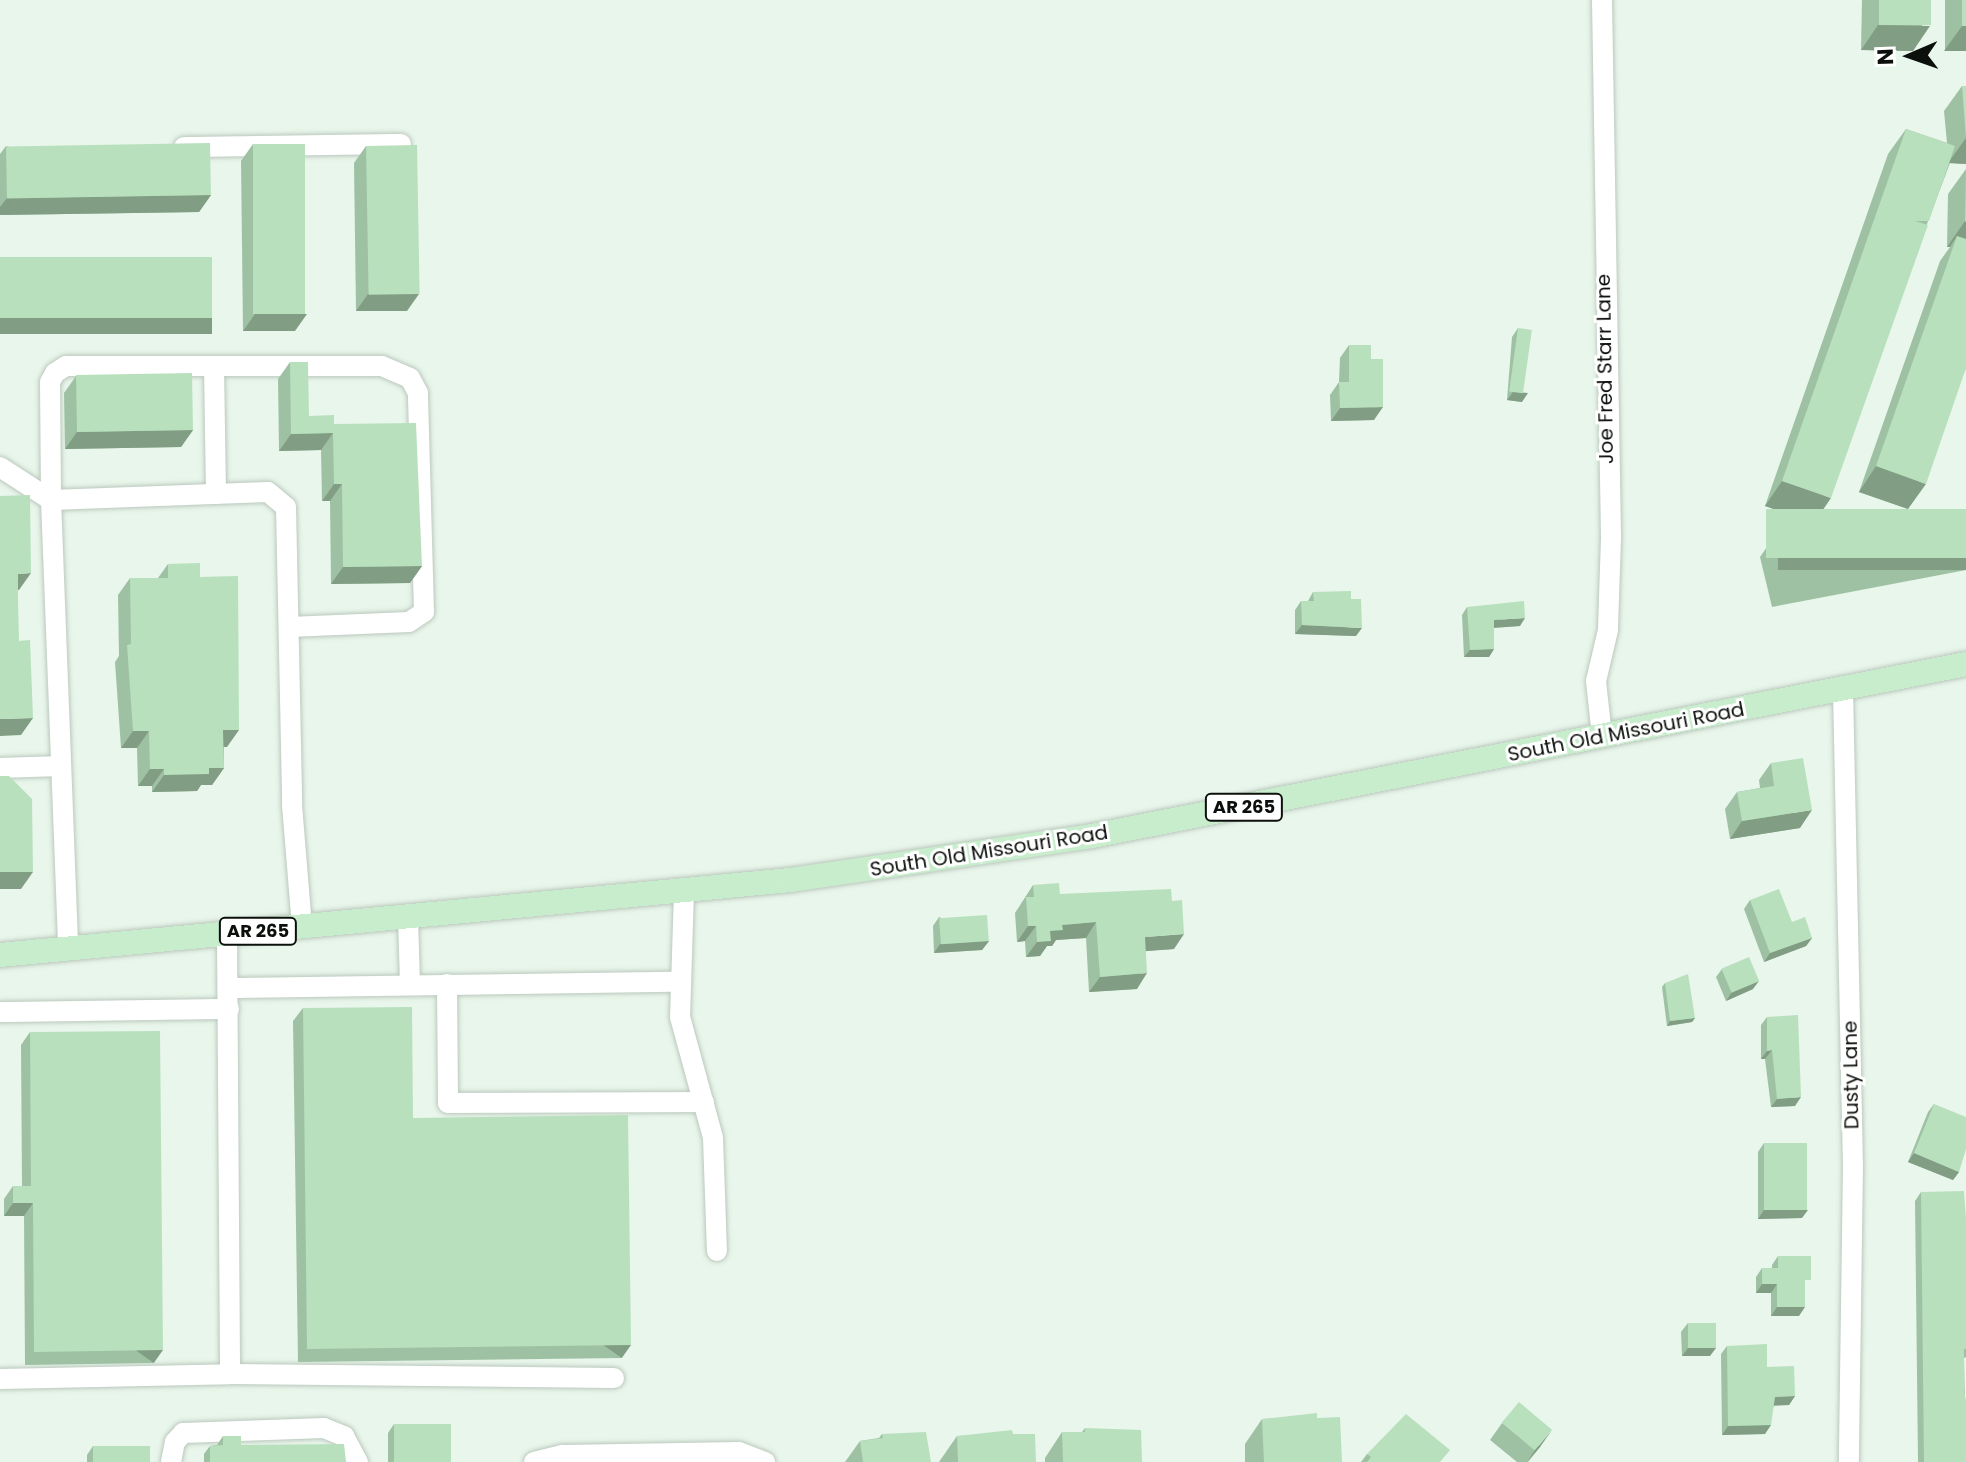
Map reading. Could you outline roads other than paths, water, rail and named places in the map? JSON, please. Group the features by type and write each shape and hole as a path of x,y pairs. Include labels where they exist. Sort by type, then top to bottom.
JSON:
{"main road":[{"name":"South Old Missouri Road","path":"0,955 684,891 1092,836 1966,664"}],"street":[{"name":"Joe Fred Starr Lane","path":"1602,0 1605,459 1611,538 1608,630 1596,681 1602,736"},
{"path":"170,147 401,144"},
{"path":"68,949 51,500 50,382 66,366 382,366 410,378 418,393 424,612 409,622 289,627"},
{"path":"214,366 216,494"},
{"path":"0,467 51,500 268,492 286,507 302,927"},
{"name":"Dusty Lane","path":"1843,689 1853,1164 1849,1462"},
{"path":"0,768 60,766"},
{"path":"684,891 680,1017 713,1138 717,1251"},
{"path":"408,917 410,984"},
{"path":"227,934 230,1374"},
{"path":"229,988 681,982"},
{"path":"447,984 448,1103 704,1102"},
{"path":"0,1012 229,1009"},
{"path":"0,1379 230,1374 614,1378"},
{"path":"171,1462 175,1442 183,1433 324,1428 344,1436 358,1462"},
{"path":"534,1462 563,1455 739,1452 765,1462"}]}
